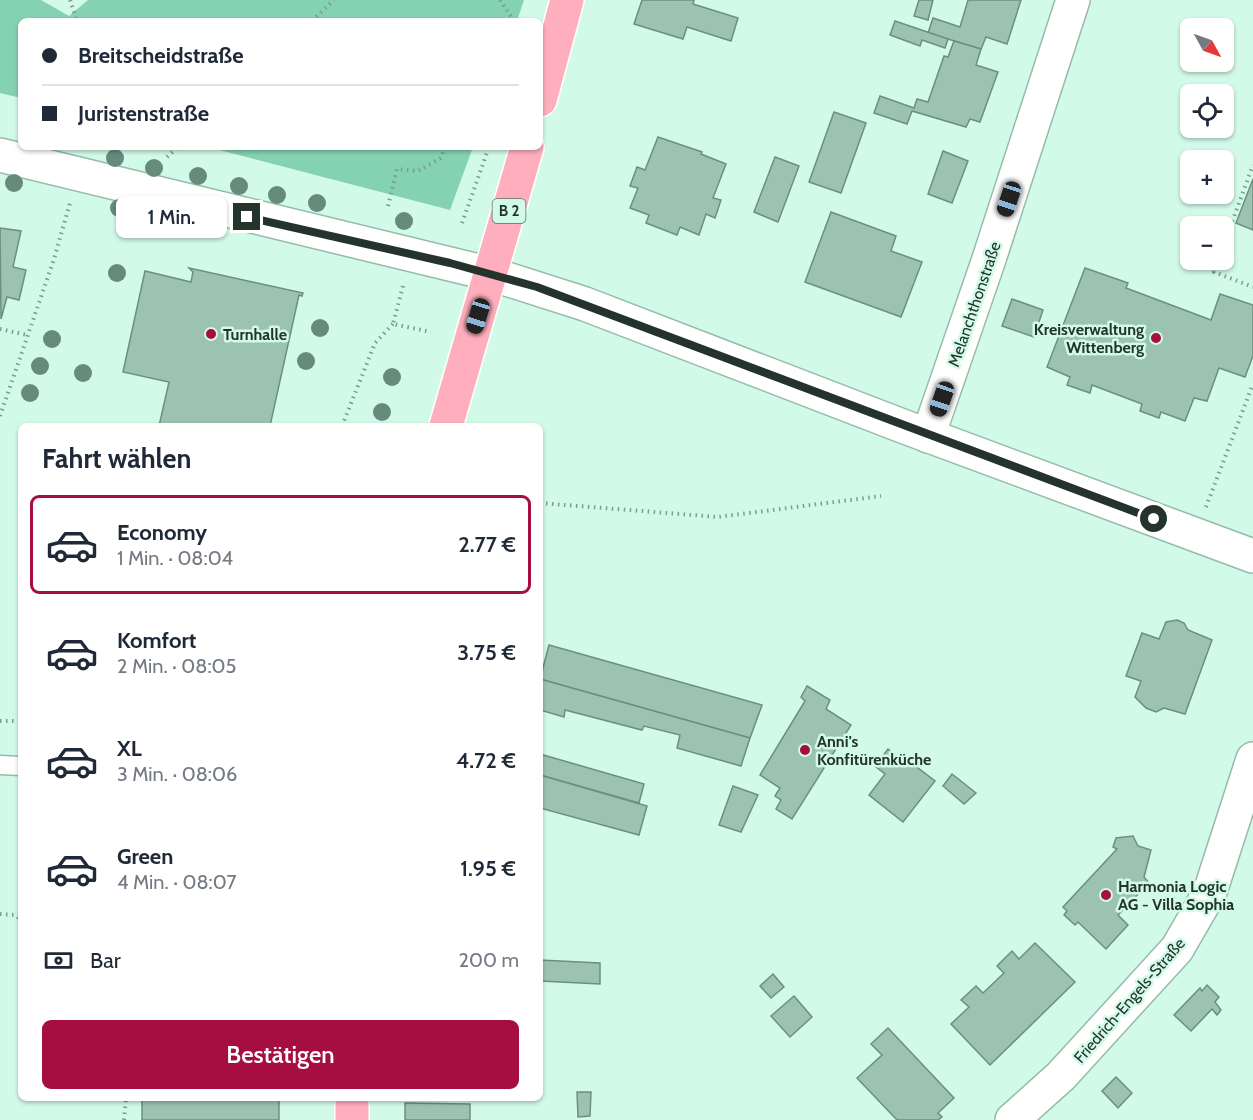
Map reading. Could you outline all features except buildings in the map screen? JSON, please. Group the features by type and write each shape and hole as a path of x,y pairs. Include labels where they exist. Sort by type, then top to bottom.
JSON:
{"main road":[{"path":"543,89 567,0"},
{"name":"B 2","path":"447,423 526,150"},
{"path":"352,1101 352,1120"}],"street":[{"name":"Melanchthonstraße","path":"928,436 989,259 1073,0"},
{"path":"0,155 247,217 491,274 585,304 928,436 1253,556"},
{"name":"Friedrich-Engels-Straße","path":"1012,1120 1061,1076 1177,949 1210,892 1253,759"}],"lane":[{"path":"0,765 18,766"}],"path":[{"path":"70,0 76,18"},
{"path":"315,18 333,0"},
{"path":"500,0 512,18"},
{"path":"167,157 175,150"},
{"path":"388,206 397,169 418,171 441,158 444,150"},
{"path":"462,223 488,150"},
{"path":"1234,217 1253,165"},
{"path":"0,416 54,259 79,173"},
{"path":"343,423 375,344 393,324 411,254"},
{"path":"1215,270 1214,272 1253,287"},
{"path":"393,324 431,332"},
{"path":"0,329 27,335"},
{"path":"1196,535 1253,384"},
{"path":"543,503 718,516 881,496"},
{"path":"0,721 18,721"},
{"path":"0,914 15,915 18,917"},
{"path":"124,1120 126,1101"}],"green space":[{"path":"0,0 41,0 69,16 88,0 524,0 518,18 18,18 18,97 0,93"},
{"path":"220,150 472,150 450,210"}],"place":[{"name":"Turnhalle","path":"211,334"},
{"name":"Kreisverwaltung Wittenberg","path":"1156,338"},
{"name":"Anni's Konfitürenküche","path":"805,750"},
{"name":"Harmonia Logic AG - Villa Sophia","path":"1106,895"}],"route":[{"path":"247,217 450,263 537,287 1154,519"}]}
